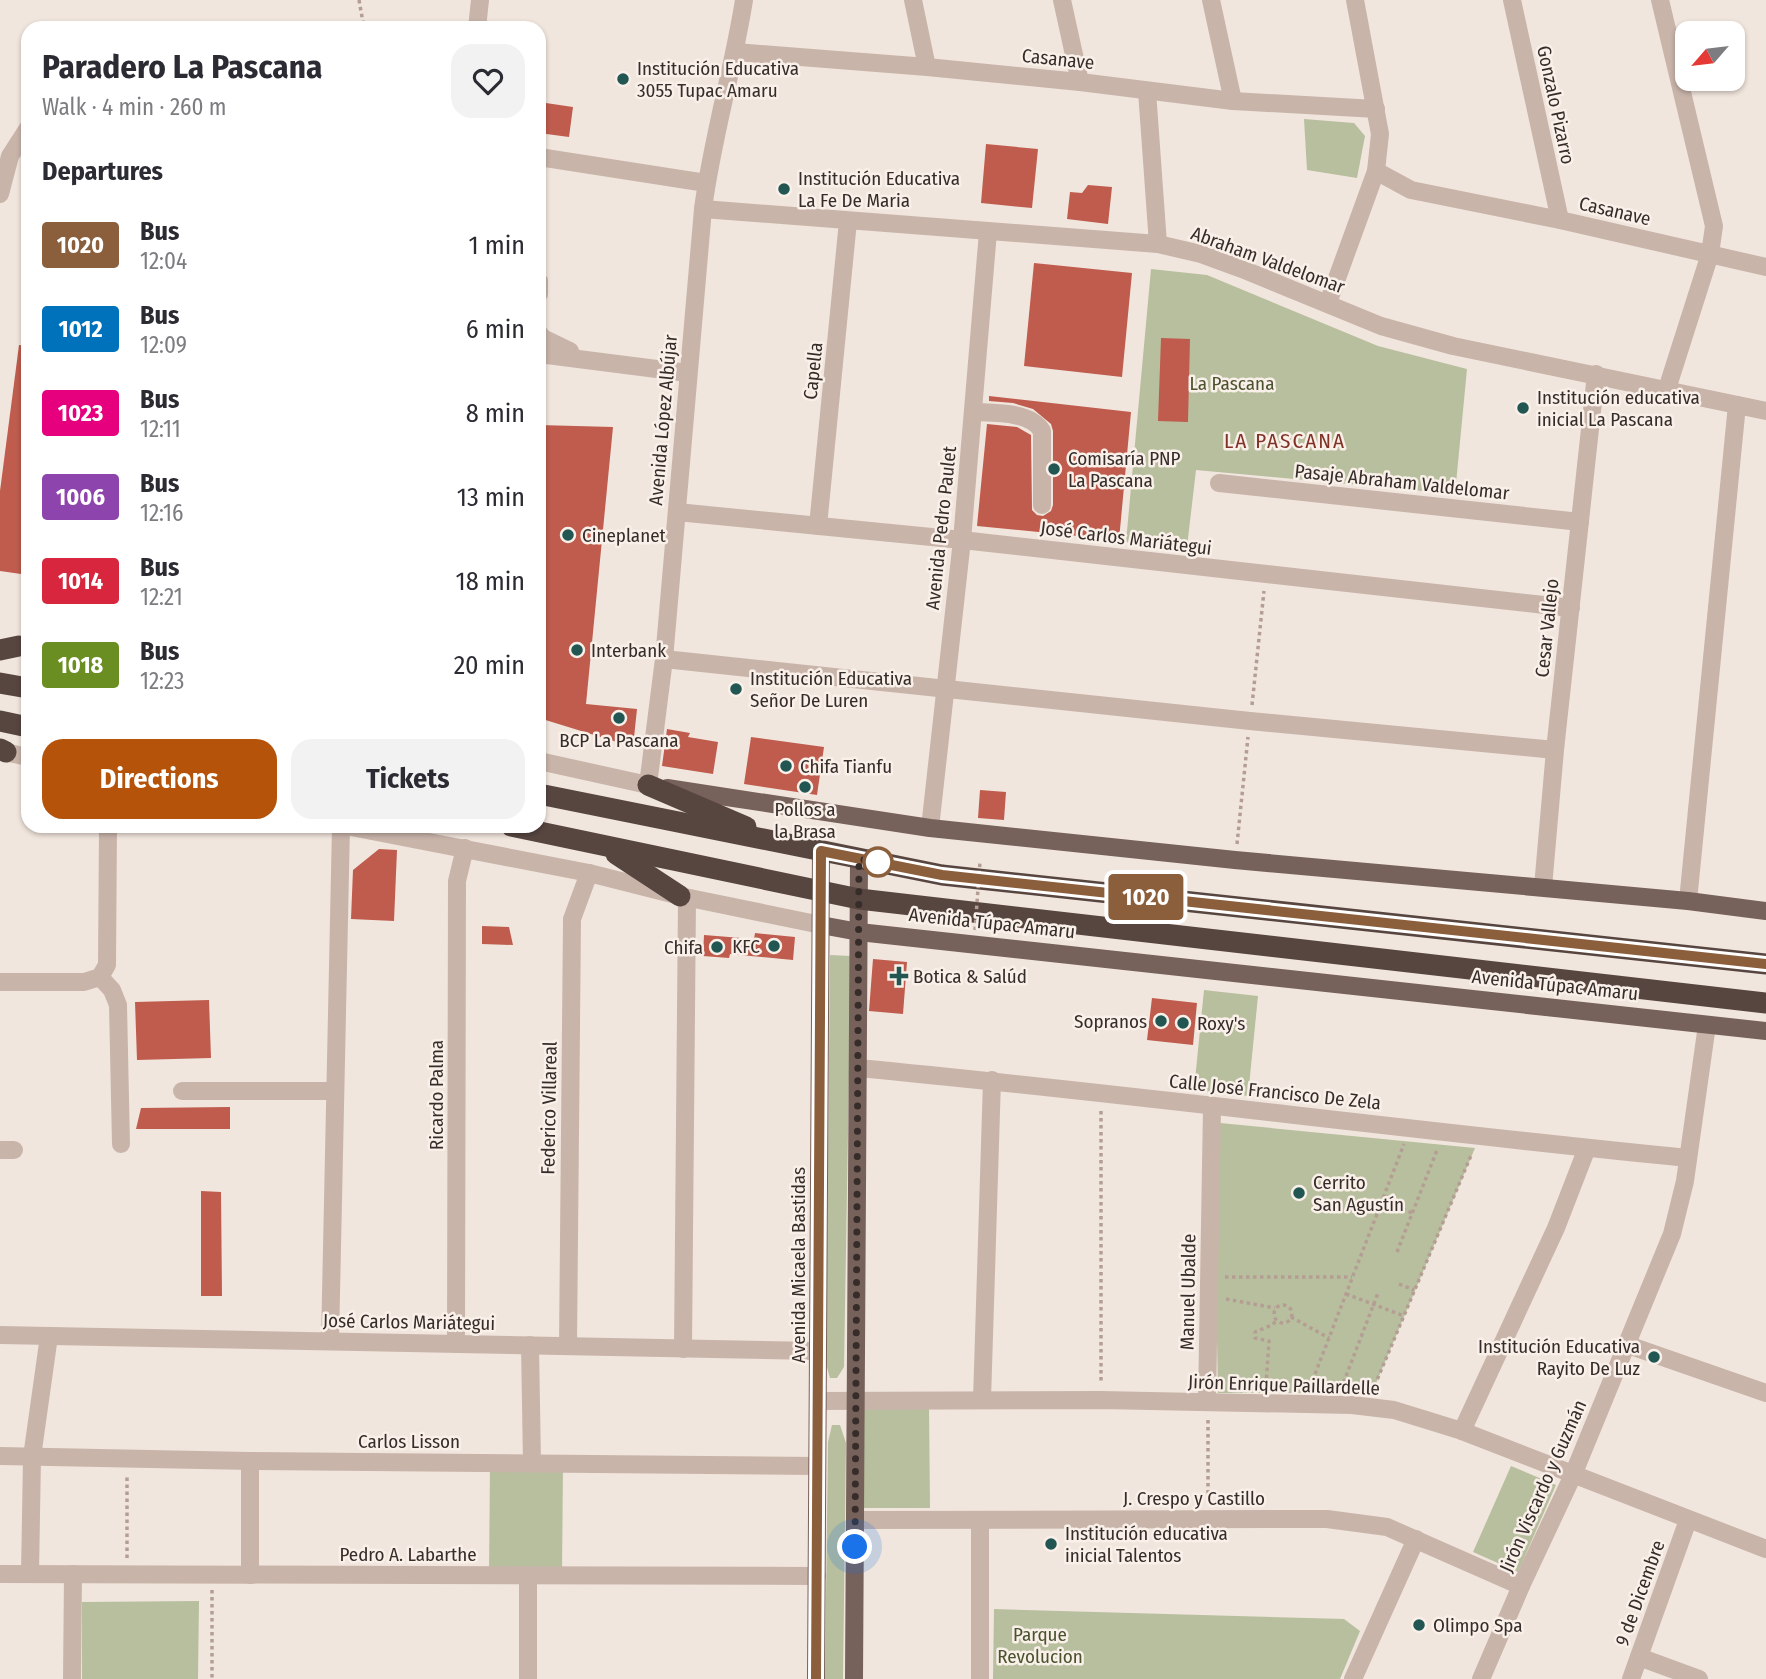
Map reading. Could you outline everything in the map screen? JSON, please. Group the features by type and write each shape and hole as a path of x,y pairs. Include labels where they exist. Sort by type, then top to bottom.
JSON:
{"highway":[{"path":"0,683 21,687"},
{"path":"0,721 21,726"},
{"path":"648,785 790,846"},
{"path":"546,795 955,877 1766,964"},
{"name":"Avenida Túpac Amaru","path":"543,833 859,899 1766,1003"},
{"path":"606,847 684,897"},
{"path":"1734,961 1766,957"}],"main road":[{"path":"648,785 930,828 1235,860 1688,901 1766,911"},
{"name":"Avenida Micaela Bastidas","path":"816,1679 821,851"},
{"path":"854,1679 859,859"},
{"name":"Avenida Túpac Amaru","path":"821,925 859,932 1766,1031"}],"street":[{"path":"478,21 480,0"},
{"name":"Avenida López Albújar","path":"648,785 664,659 706,183 736,52 744,0"},
{"path":"913,0 928,67"},
{"path":"1062,0 1080,82"},
{"path":"1211,0 1233,101"},
{"path":"1328,303 1376,171 1380,135 1355,0"},
{"name":"Gonzalo Pizarro","path":"1512,0 1560,220"},
{"path":"1660,0 1714,226 1710,254 1667,389"},
{"name":"Casanave","path":"736,52 928,67 1233,101 1376,109"},
{"path":"1147,91 1158,244"},
{"path":"0,194 10,156 21,139"},
{"path":"546,158 706,183"},
{"name":"Casanave","path":"1376,171 1412,190 1560,220 1766,267"},
{"name":"Abraham Valdelomar","path":"703,209 1158,244 1201,254 1381,326 1454,346 1766,411"},
{"name":"Capella","path":"818,526 848,221"},
{"name":"Avenida Pedro Paulet","path":"930,828 962,540 988,232"},
{"path":"546,339 589,359"},
{"path":"546,355 688,373"},
{"name":"Cesar Vallejo","path":"1543,887 1555,750 1597,374"},
{"path":"1688,901 1737,405"},
{"path":"973,412 1015,415 1039,426 1042,431 1042,505"},
{"name":"Pasaje Abraham Valdelomar","path":"1219,484 1580,522"},
{"name":"José Carlos Mariátegui","path":"677,512 962,540 1570,608"},
{"path":"664,659 1250,721 1555,750"},
{"path":"2,751 21,755"},
{"path":"546,763 648,785"},
{"path":"0,982 84,982 100,978 107,965 108,833"},
{"path":"330,1341 343,833"},
{"name":"Avenida Túpac Amaru","path":"382,833 589,873 684,897 821,925"},
{"name":"Ricardo Palma","path":"456,1344 457,881 465,848"},
{"name":"Federico Villareal","path":"568,1346 572,919 589,873"},
{"path":"683,1349 684,897"},
{"path":"100,978 112,990 118,1005 121,1144"},
{"name":"Jirón Viscardo y Guzmán","path":"1481,1679 1573,1475 1672,1234 1688,1158 1707,1025"},
{"name":"Calle José Francisco De Zela","path":"858,1068 992,1080 1212,1107 1688,1158"},
{"path":"982,1400 992,1080"},
{"path":"182,1091 335,1091"},
{"name":"Manuel Ubalde","path":"1208,1402 1212,1107"},
{"path":"1462,1431 1556,1228 1587,1148"},
{"name":"José Carlos Mariátegui","path":"0,1335 818,1352"},
{"path":"30,1574 32,1457 49,1336"},
{"path":"530,1345 532,1463"},
{"path":"1628,1345 1766,1393"},
{"name":"Jirón Enrique Paillardelle","path":"817,1401 1101,1400 1366,1406 1394,1410 1462,1431 1766,1549"},
{"name":"Carlos Lisson","path":"0,1456 817,1466"},
{"path":"250,1461 250,1574"},
{"name":"J. Crespo y Castillo","path":"855,1520 1327,1519 1387,1527 1521,1586"},
{"path":"980,1520 981,1679"},
{"name":"9 de Dicembre","path":"1631,1679 1688,1520"},
{"path":"1353,1679 1416,1539"},
{"name":"Pedro A. Labarthe","path":"0,1574 817,1576"},
{"path":"72,1679 73,1574"},
{"path":"528,1575 528,1679"},
{"path":"1639,1657 1699,1679"}],"path":[{"path":"359,0 362,21"},
{"path":"975,930 980,862"},
{"path":"1101,1093 1101,1400"},
{"path":"1366,1406 1479,1135"},
{"path":"1308,1390 1404,1144"},
{"path":"1396,1252 1437,1149"},
{"path":"1382,1200 1412,1213"},
{"path":"1222,1278 1352,1277"},
{"path":"1399,1284 1415,1290"},
{"path":"1340,1391 1378,1293"},
{"path":"1346,1294 1404,1316"},
{"path":"1221,1298 1275,1308 1285,1305 1292,1312 1290,1320 1280,1324 1273,1317 1275,1308"},
{"path":"1291,1317 1329,1338"},
{"path":"1266,1391 1269,1340 1255,1338 1255,1332 1277,1320"},
{"path":"1208,1402 1208,1519"},
{"path":"126,1574 127,1459"},
{"path":"211,1574 212,1679"}],"green space":[{"path":"1304,119 1354,123 1365,136 1357,178 1307,170"},
{"name":"La Pascana","path":"1151,269 1207,275 1378,346 1467,369 1455,494 1196,470 1187,547 1126,542"},
{"path":"830,955 851,956 844,1367 837,1378 830,1378 826,1364"},
{"path":"1204,990 1258,996 1248,1096 1194,1090"},
{"path":"1220,1123 1475,1148 1372,1393 1218,1393 1213,1127"},
{"path":"858,1407 929,1407 930,1508 859,1508"},
{"path":"832,1425 840,1425 846,1443 843,1679 825,1679 828,1442"},
{"path":"490,1463 563,1464 562,1575 489,1575"},
{"path":"1511,1466 1556,1485 1518,1572 1473,1552"},
{"path":"199,1601 198,1679 82,1679 82,1602"},
{"name":"Parque Revolucion","path":"994,1609 1344,1619 1360,1631 1340,1679 993,1679"}],"building":[{"path":"546,103 573,107 569,137 546,134"},
{"path":"986,144 1038,149 1032,208 981,203"},
{"path":"1088,185 1112,187 1108,224 1067,219 1070,192 1082,193"},
{"path":"1034,263 1132,273 1122,377 1024,366"},
{"path":"1161,338 1190,339 1188,422 1158,421"},
{"path":"21,345 21,574 0,571 0,491"},
{"name":"Comisaría PNP La Pascana","path":"989,396 1131,412 1119,540 977,526 987,424 1017,427 1031,435 1032,510 1043,516 1051,511 1053,505 1051,424 1033,409 1013,403 989,401"},
{"path":"546,425 613,427 586,704 637,709 633,747 546,720"},
{"path":"667,729 690,733 688,737 718,742 713,774 662,766"},
{"path":"751,737 824,747 817,795 744,784"},
{"path":"980,790 1006,792 1004,820 978,818"},
{"path":"379,849 397,850 394,921 351,919 353,870"},
{"path":"482,926 509,927 513,945 482,944"},
{"path":"755,933 795,937 793,960 730,954 729,958 703,956 704,935 754,939"},
{"path":"873,959 907,962 903,1014 869,1011"},
{"path":"1152,998 1197,1003 1193,1045 1147,1040"},
{"path":"209,1000 211,1058 137,1060 135,1002"},
{"path":"230,1107 230,1129 136,1129 141,1108"},
{"path":"201,1191 221,1192 222,1296 201,1296"}],"bus line":[{"name":"1020","path":"816,1679 821,851 942,875 1766,964"}],"place":[{"name":"Institución Educativa 3055 Tupac Amaru","path":"623,79"},
{"name":"Institución Educativa La Fe De Maria","path":"784,189"},
{"name":"Institución educativa inicial La Pascana","path":"1523,408"},
{"name":"Comisaría PNP La Pascana","path":"1054,469"},
{"name":"Cineplanet","path":"568,535"},
{"name":"Interbank","path":"577,650"},
{"name":"Institución Educativa Señor De Luren","path":"736,689"},
{"name":"BCP La Pascana","path":"619,718"},
{"name":"Chifa Tianfu","path":"786,766"},
{"name":"Pollos a la Brasa","path":"805,787"},
{"name":"KFC","path":"774,946"},
{"name":"Chifa","path":"717,947"},
{"name":"Botica & Salúd","path":"899,976"},
{"name":"Sopranos","path":"1161,1021"},
{"name":"Roxy's","path":"1183,1023"},
{"name":"Cerrito San Agustín","path":"1299,1193"},
{"name":"Institución Educativa Rayito De Luz","path":"1654,1357"},
{"name":"Institución educativa inicial Talentos","path":"1051,1544"},
{"name":"Olimpo Spa","path":"1419,1625"}],"district":[{"name":"LA PASCANA","path":"1285,441"}],"route":[{"path":"855,1547 859,859 878,862"}]}
